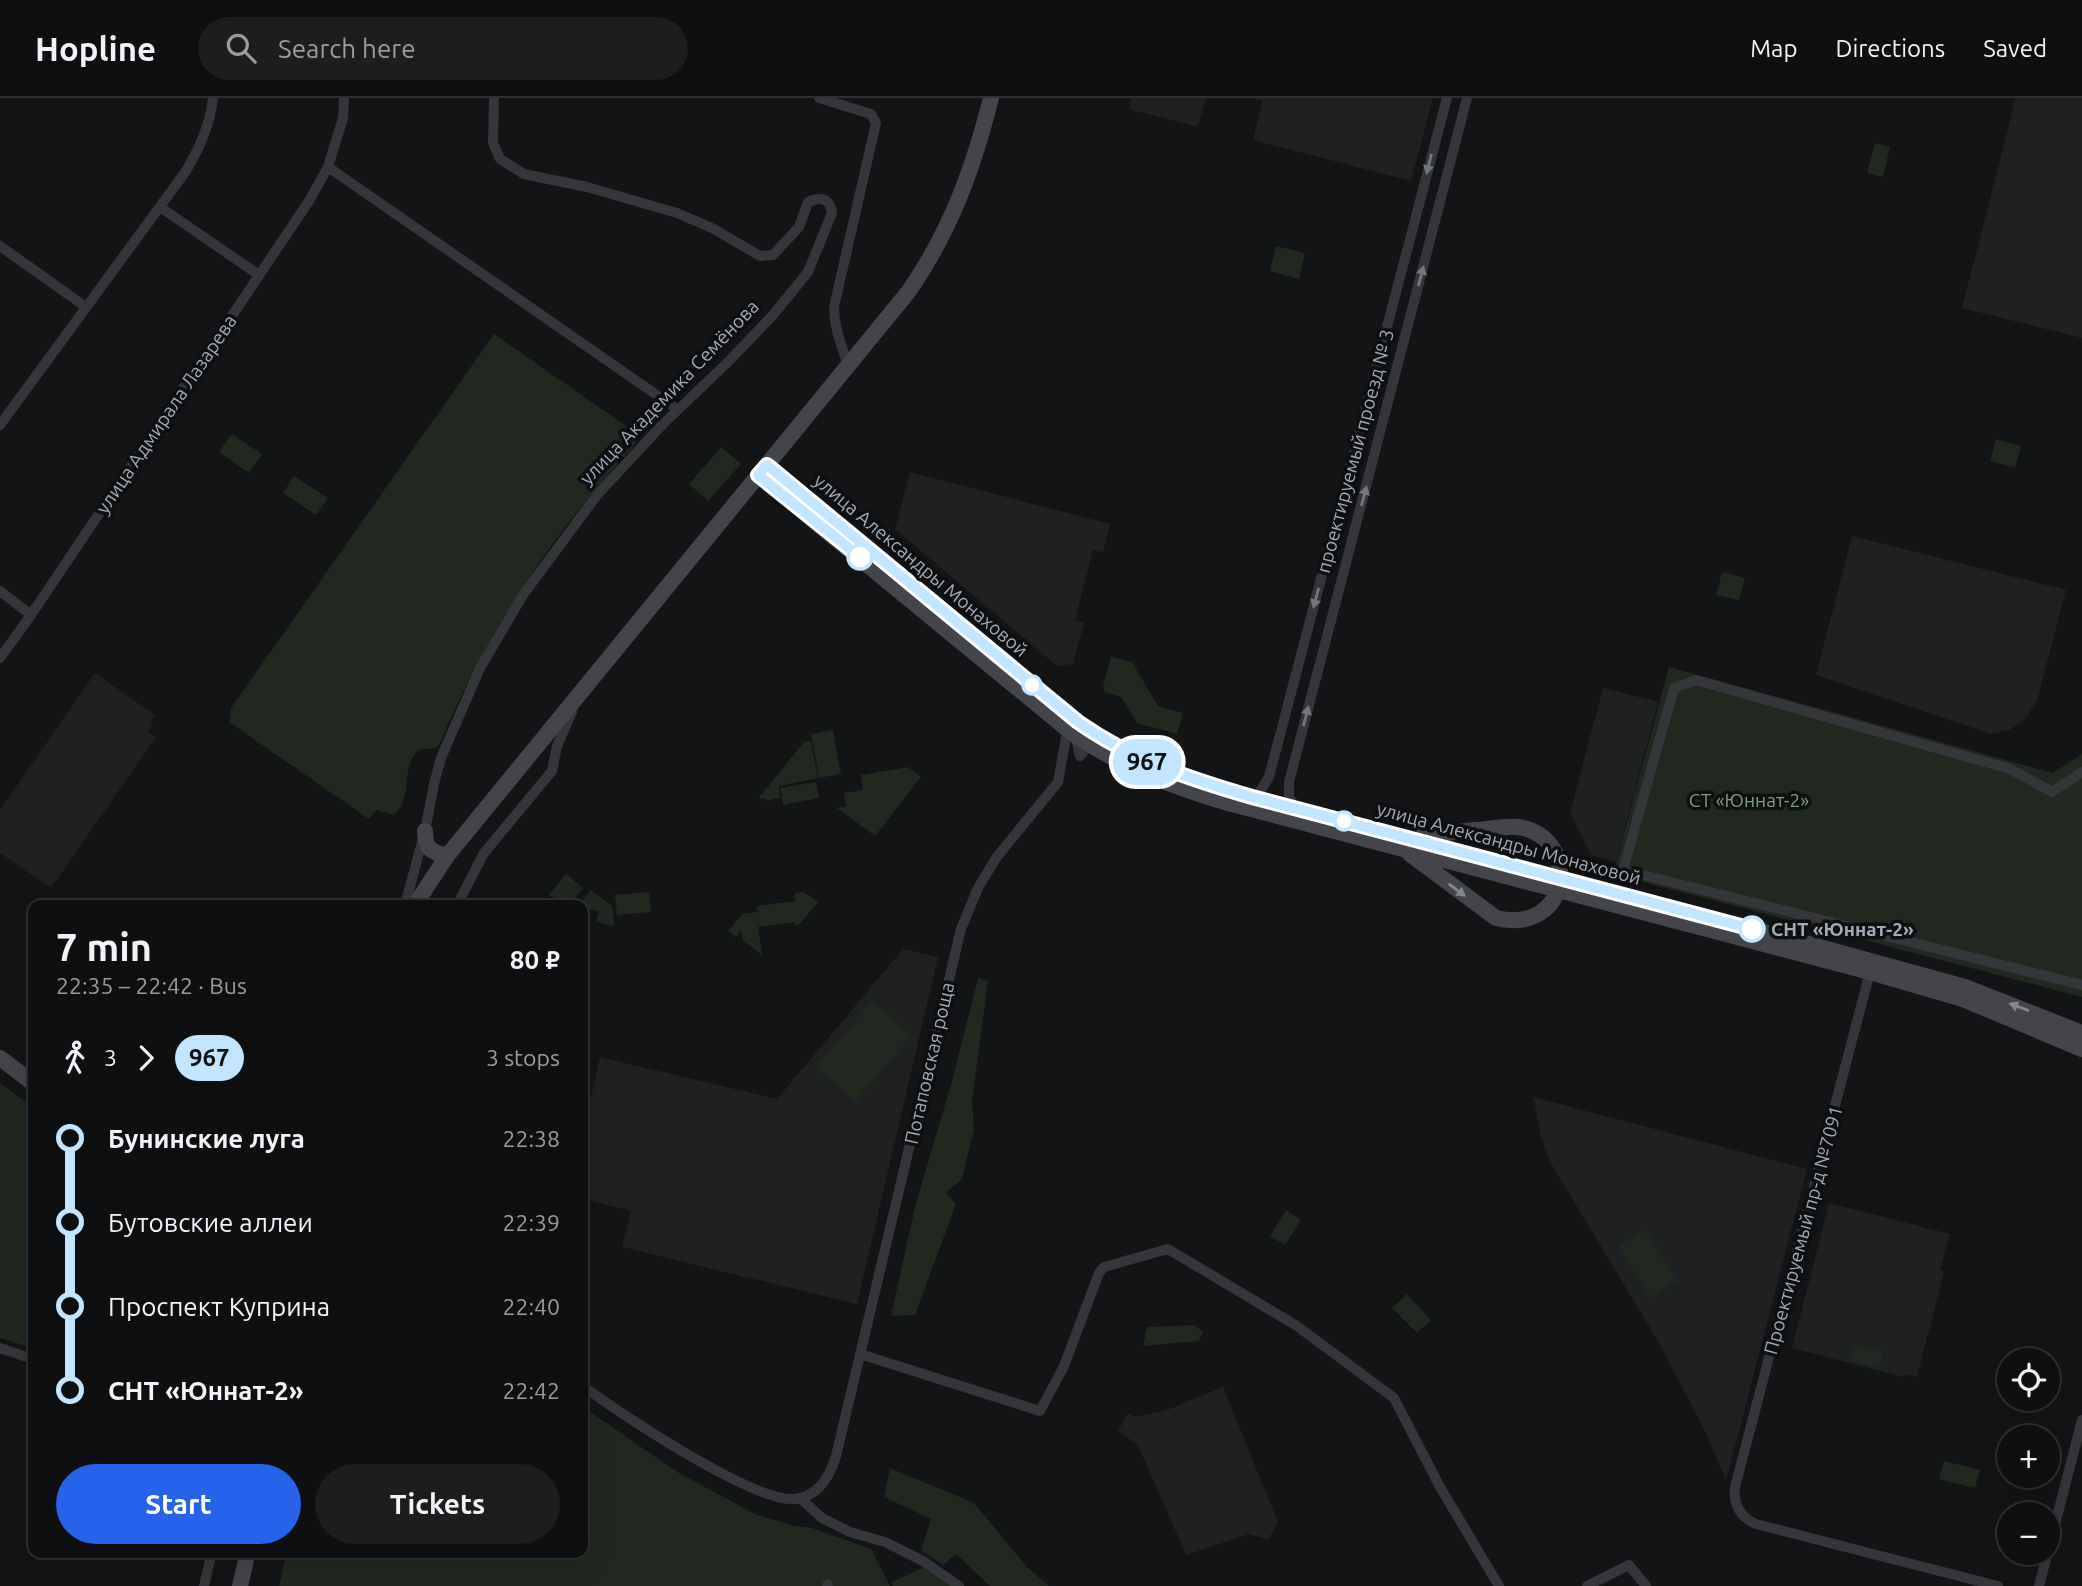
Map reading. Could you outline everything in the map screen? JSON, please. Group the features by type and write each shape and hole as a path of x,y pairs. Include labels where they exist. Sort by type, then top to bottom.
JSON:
{"main road":[{"path":"418,900 447,856 909,291 939,244 963,192 991,98"},
{"name":"улица Александры Монаховой","path":"763,470 1042,693 1129,768 1184,790 1404,843 1965,987 2079,1045"},
{"name":"улица Александры Монаховой","path":"1094,740 1164,769 1404,843"},
{"path":"1519,827 1533,832 1549,844 1556,855 1559,884 1546,909 1536,916 1510,921 1496,918 1404,843 1519,827"},
{"path":"425,831 428,847 434,853 447,856"},
{"name":"улица Александры Монаховой","path":"1559,884 1963,999 2079,1045"},
{"path":"0,1058 28,1079"},
{"path":"240,1586 247,1558"}],"street":[{"path":"0,425 160,207 200,147 211,116 213,98"},
{"name":"улица Адмирала Лазарева","path":"0,657 31,615 309,201 328,167 343,118 344,98"},
{"name":"улица Академика Семёнова","path":"406,900 425,831 433,783 456,720 480,668 523,595 597,495 677,410 773,315 808,272 832,213 827,200 818,198 808,202 799,227 773,255 760,256 714,229 677,213 587,187 524,174 500,159 494,144 494,98"},
{"path":"819,98 871,114 876,123 834,307 834,324 848,365"},
{"name":"проектируемый проезд № 3","path":"1252,797 1259,793 1269,777 1447,98"},
{"name":"проектируемый проезд № 3","path":"1299,809 1289,798 1289,782 1467,98"},
{"path":"328,167 677,410"},
{"path":"160,207 259,275"},
{"path":"0,246 86,307"},
{"path":"0,591 31,615"},
{"path":"2082,772 2052,792 2010,769 1696,680 1674,688 1623,870 2082,985"},
{"path":"460,900 484,853 552,771 561,734 587,685"},
{"name":"Потаповская роща","path":"800,1498 820,1487 833,1465 954,956 970,905 996,858 1058,782 1070,710 1080,756 1094,740"},
{"name":"Проектируемый пр-д №7091","path":"1870,972 1735,1487 1735,1499 1738,1509 1756,1524 1998,1586"},
{"path":"860,1354 1040,1411 1064,1366 1099,1273 1104,1267 1168,1249 1297,1326 1394,1398 1440,1486 1499,1586"},
{"path":"0,1348 28,1357"},
{"path":"588,1390 633,1422 721,1472 774,1496 784,1499 800,1498 822,1518 850,1532 885,1542 923,1561 959,1586"},
{"path":"2039,1586 2082,1420"},
{"path":"204,1586 211,1558"},
{"path":"1587,1586 1629,1565 1646,1586"}],"shaded area":[{"path":"1132,98 1206,98 1198,127 1129,109"},
{"path":"1255,98 1433,98 1411,181 1253,140 1263,100"},
{"path":"2016,98 2082,98 2082,338 1962,308"},
{"path":"910,472 1110,524 1103,552 1093,550 1075,620 1084,623 1073,664 1057,666 895,529"},
{"path":"1852,536 2066,590 2037,701 2025,719 2009,730 1991,734 1816,675"},
{"path":"95,673 155,715 148,732 156,737 51,888 0,853 0,810"},
{"path":"1603,688 1658,702 1616,862 1591,855 1570,813"},
{"path":"903,949 938,957 857,1304 622,1247 631,1211 588,1200 588,1099 591,1097 600,1057 777,1099"},
{"path":"1533,1097 1807,1169 1726,1481 1706,1433 1658,1341 1549,1160"},
{"path":"1829,1203 1950,1234 1940,1270 1944,1271 1917,1377 1905,1374 1903,1377 1792,1348"},
{"path":"1223,1387 1278,1522 1268,1540 1249,1534 1186,1555 1138,1445 1118,1431 1128,1413 1136,1417 1167,1410"}],"green space":[{"path":"1875,143 1890,147 1883,177 1867,173"},
{"path":"1276,246 1305,253 1299,279 1270,271"},
{"path":"494,334 639,435 635,445 576,513 524,585 478,662 440,743 435,748 418,750 413,757 404,800 399,809 394,815 377,810 369,819 229,722 231,708"},
{"path":"232,434 262,454 249,473 219,452"},
{"path":"1996,439 2021,446 2015,468 1990,461"},
{"path":"721,447 741,464 708,501 689,484"},
{"path":"294,476 328,498 316,515 283,493"},
{"path":"1722,572 1745,578 1739,600 1716,595"},
{"path":"1111,657 1132,662 1158,706 1183,713 1177,734 1137,723 1121,697 1105,692 1103,687"},
{"name":"СТ «Юннат-2»","path":"1669,667 2053,773 2082,754 2082,997 1613,874"},
{"path":"833,730 841,774 819,778 811,734"},
{"path":"811,741 818,778 779,786 780,798 766,801 765,798 758,799 804,742"},
{"path":"908,767 921,777 875,836 837,808 846,806 844,793 863,790 861,775"},
{"path":"816,782 819,798 783,805 780,788"},
{"path":"566,874 583,888 573,900 548,896"},
{"path":"591,890 612,906 614,926 596,922 599,911 588,909 588,900 583,900"},
{"path":"649,892 651,912 617,915 615,895"},
{"path":"804,892 818,902 800,924 795,925 794,922 758,927 762,955 743,941 741,930 736,937 728,931 742,914 757,912 757,906 795,901 795,893"},
{"path":"978,978 988,981 972,1101 974,1128 962,1179 946,1193 956,1204 915,1315 891,1316 916,1203 952,1081"},
{"path":"872,1001 912,1035 856,1101 816,1067"},
{"path":"0,1083 28,1103 28,1346 0,1338"},
{"path":"1286,1210 1301,1220 1285,1245 1270,1236"},
{"path":"1646,1230 1677,1281 1650,1297 1619,1246"},
{"path":"1407,1294 1431,1320 1417,1333 1392,1308"},
{"path":"1195,1325 1203,1332 1199,1341 1143,1346 1147,1327"},
{"path":"1854,1345 1884,1352 1879,1368 1850,1360"},
{"path":"588,1410 679,1473 755,1514 812,1528 871,1549 890,1586 279,1586 286,1558 588,1558"},
{"path":"1944,1461 1980,1470 1975,1488 1939,1479"},
{"path":"890,1468 974,1503 1027,1567 1049,1586 990,1586 956,1554 943,1565 921,1550 931,1519 884,1497"},
{"path":"925,1567 961,1586 893,1586 891,1582"}],"bus line":[{"name":"967","path":"860,557 758,475 767,465 1078,722 1104,740 1153,765 1252,797 1752,929"}],"place":[{"name":"СНТ «Юннат-2»","path":"1752,929"}]}
